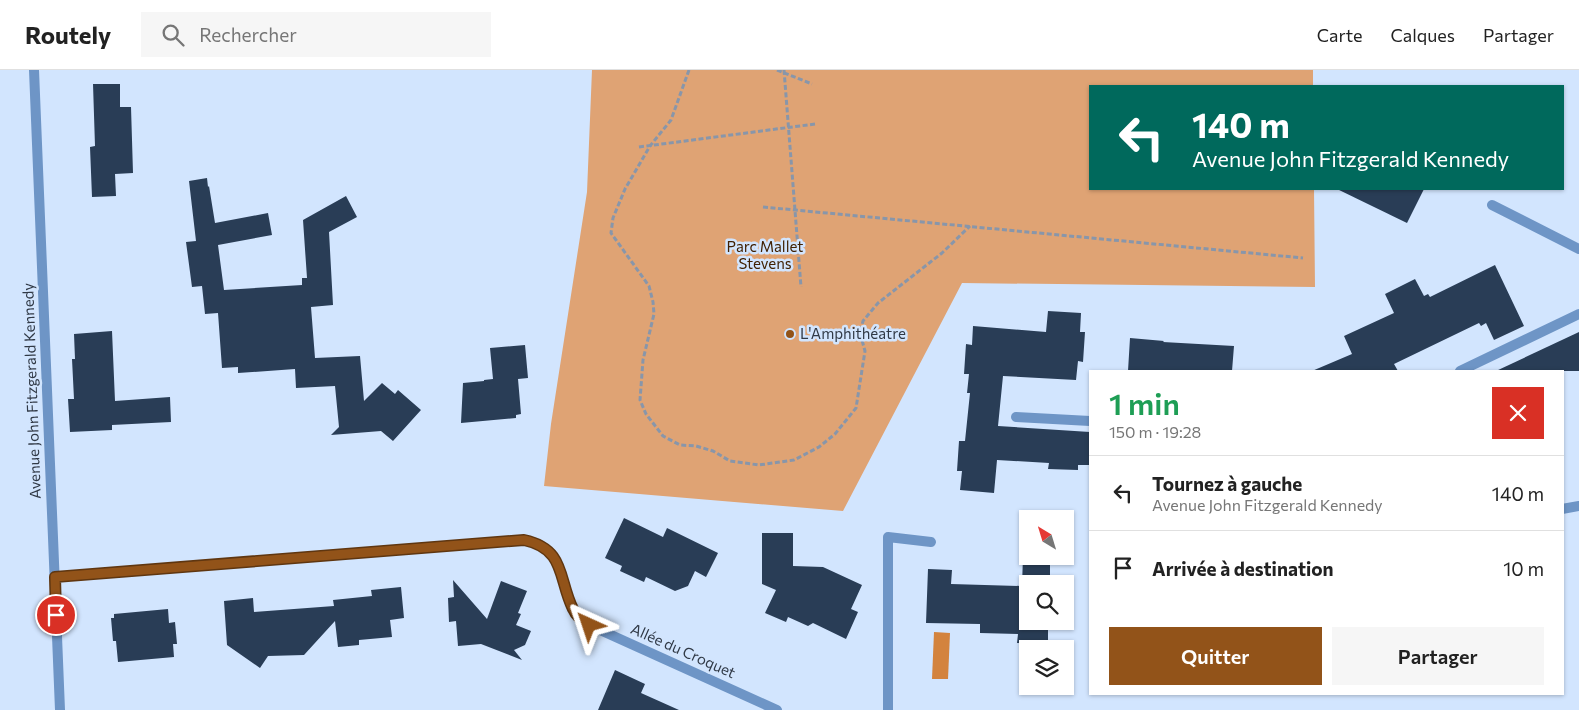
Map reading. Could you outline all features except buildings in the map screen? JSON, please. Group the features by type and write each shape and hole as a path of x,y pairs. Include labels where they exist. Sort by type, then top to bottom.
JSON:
{"street":[{"name":"Avenue John Fitzgerald Kennedy","path":"34,70 60,710"},
{"path":"1492,205 1579,249"},
{"path":"1462,370 1579,314"},
{"path":"1016,417 1089,421"},
{"path":"1564,509 1579,506"},
{"path":"888,710 888,537 930,542"},
{"name":"Allée du Croquet","path":"55,577 524,540 542,546 549,551 562,573 573,609 580,619 589,625 777,710"}],"path":[{"path":"689,70 671,120 650,146 625,189 613,218 611,233 648,286 653,302 654,314 643,360 640,400 646,414 663,436 680,445 696,446 713,451 730,461 759,465 794,460 819,447 835,434 856,408 865,351 860,333 863,321 878,303 942,253 970,226"},
{"path":"777,70 784,71 812,84"},
{"path":"784,71 801,287"},
{"path":"639,147 815,124"},
{"path":"763,207 1303,258"}],"green space":[{"name":"Parc Mallet Stevens","path":"592,70 1313,70 1313,85 1089,85 1089,190 1314,190 1315,287 962,283 843,511 544,486 551,424 587,192"}],"shaded area":[{"path":"934,632 950,633 948,679 932,679"}],"place":[{"name":"L'Amphithéatre","path":"790,334"}],"route":[{"path":"56,615 55,577 524,540 533,542 549,551 562,573 573,609 580,619 589,625"}]}
